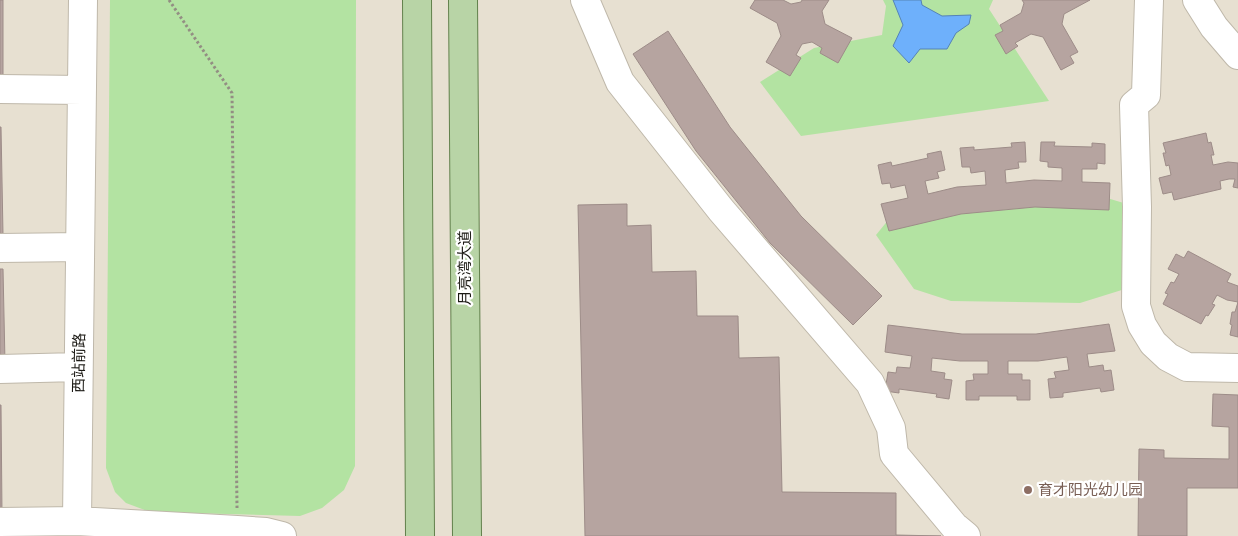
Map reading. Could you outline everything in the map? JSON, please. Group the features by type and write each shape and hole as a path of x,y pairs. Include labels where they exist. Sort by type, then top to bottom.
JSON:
{"main road":[{"path":"417,0 420,536"},
{"name":"月亮湾大道","path":"463,0 467,536"}],"street":[{"name":"西站前路","path":"77,521 82,0"},
{"path":"585,0 620,82 721,210 870,383 892,428 894,454 954,526 966,536"},
{"path":"1149,0 1146,95 1134,105 1137,207 1136,306 1142,326 1153,343 1168,357 1187,367 1238,368"},
{"path":"1197,0 1214,27 1238,56"},
{"path":"0,89 82,90"},
{"path":"0,248 80,248"},
{"path":"0,369 78,367"},
{"path":"0,522 77,521 266,532 282,536"}],"path":[{"path":"169,0 232,93 237,530"}],"green space":[{"path":"110,0 356,0 355,466 344,490 322,508 300,516 150,512 126,503 115,492 106,468"},
{"path":"883,0 993,0 989,9 1049,101 801,136 760,82 814,48 882,35 886,6"},
{"path":"1077,189 1137,207 1125,289 1080,303 951,301 914,289 876,235 889,219"}],"water":[{"path":"893,0 921,0 922,5 942,16 971,15 969,24 956,33 947,49 920,49 909,63 893,46 903,25"}],"building":[{"path":"0,0 3,0 3,77 0,77"},
{"path":"755,0 783,0 791,4 801,2 802,0 829,0 822,11 825,24 852,38 838,63 820,53 822,48 812,42 802,44 796,55 801,58 790,76 766,62 781,36 777,23 750,8"},
{"path":"1022,0 1090,0 1064,14 1062,24 1078,52 1070,56 1074,63 1061,70 1043,37 1031,34 1015,43 1018,46 1006,54 995,35 1003,31 1000,25 1021,13 1024,3"},
{"path":"668,31 730,127 801,216 882,296 853,325 770,243 696,151 633,54"},
{"path":"1,127 3,235 0,235"},
{"path":"1206,133 1208,143 1211,142 1214,155 1211,155 1213,165 1228,162 1238,163 1238,188 1233,187 1235,179 1229,179 1220,181 1221,189 1174,200 1172,192 1163,194 1159,178 1171,175 1169,165 1166,166 1163,153 1166,153 1163,143"},
{"path":"1025,142 1026,162 1018,162 1019,168 1005,170 1006,183 1034,180 1062,181 1062,168 1048,167 1048,162 1040,161 1041,142 1055,142 1054,146 1092,147 1092,143 1105,144 1105,164 1097,163 1097,169 1082,169 1082,182 1110,183 1109,210 1035,207 961,214 889,231 881,204 908,198 905,185 891,188 890,183 882,184 878,165 891,162 892,166 928,158 927,154 941,151 945,170 937,172 939,178 925,181 928,194 957,187 986,185 985,171 971,173 970,167 962,167 960,148 974,147 974,150 1012,147 1011,143"},
{"path":"627,204 627,226 651,225 652,272 696,271 697,316 738,316 739,358 779,357 782,492 896,493 896,535 941,536 585,536 578,205"},
{"path":"1188,251 1231,274 1227,282 1238,286 1238,302 1227,300 1217,295 1212,304 1215,305 1201,324 1163,304 1168,294 1165,293 1171,282 1174,283 1179,274 1168,269 1176,254 1184,258"},
{"path":"0,269 3,269 5,363 0,363"},
{"path":"1238,302 1238,337 1230,335 1232,325 1230,324 1232,312 1235,312"},
{"path":"1109,324 1115,351 1087,354 1089,367 1103,365 1104,371 1111,370 1114,390 1101,392 1100,388 1063,393 1063,397 1050,398 1048,379 1056,378 1054,372 1069,370 1067,357 1038,361 1008,361 1008,374 1022,374 1022,380 1030,380 1030,400 1017,400 1017,396 979,396 979,400 966,400 966,381 974,380 973,374 988,374 988,361 932,358 931,371 945,373 944,379 952,380 949,399 936,397 937,394 899,389 899,393 885,391 888,372 896,373 897,367 910,368 912,356 885,352 888,325 962,334 1036,334"},
{"path":"1213,394 1238,395 1238,488 1187,488 1187,536 1138,536 1139,449 1164,450 1164,458 1229,459 1229,427 1212,426"},
{"path":"1,405 2,513 0,513"}],"place":[{"name":"育才阳光幼儿园","path":"1028,490"}]}
